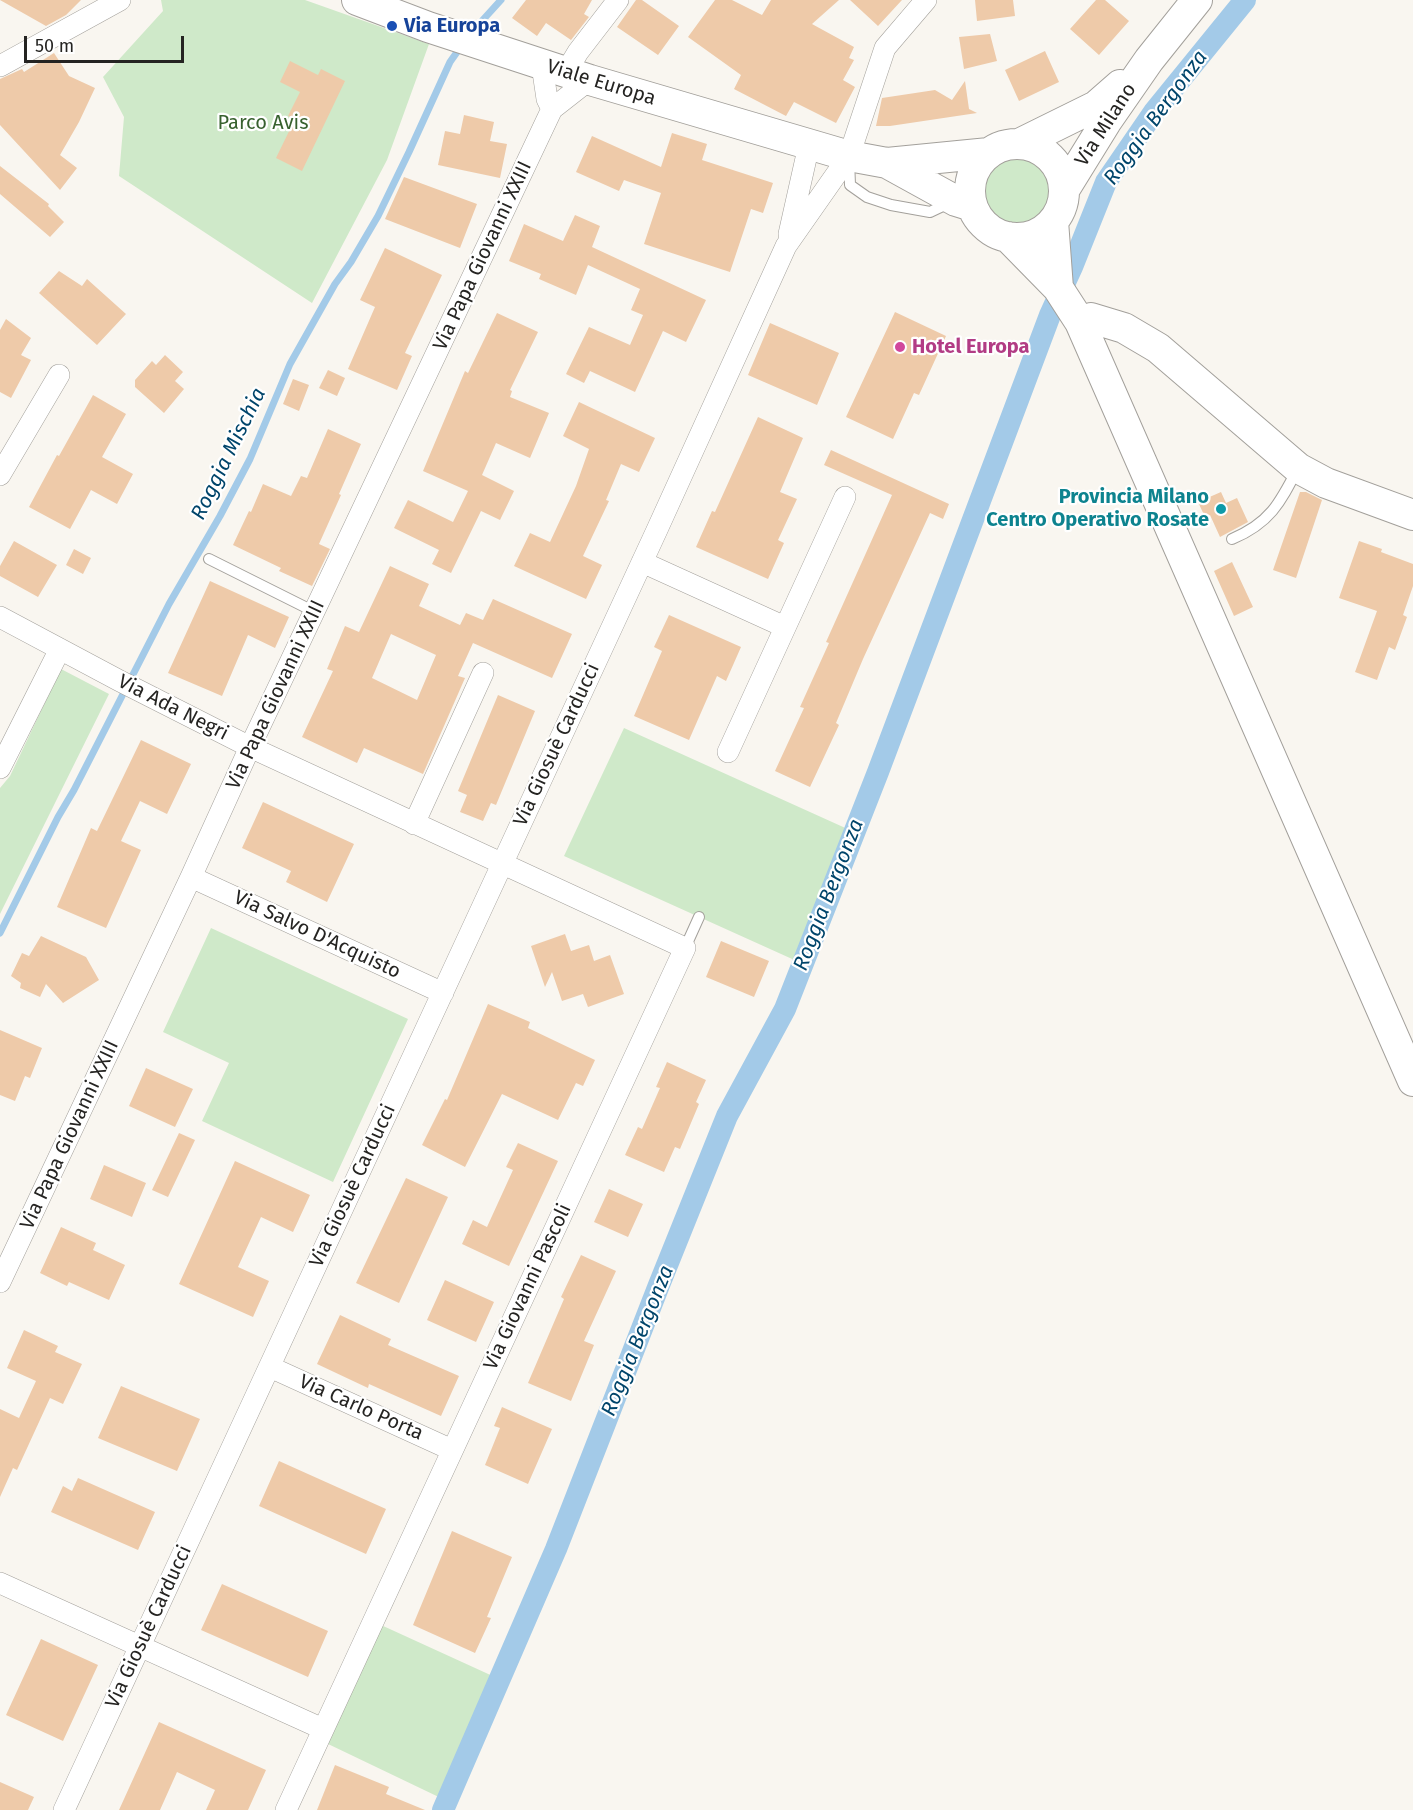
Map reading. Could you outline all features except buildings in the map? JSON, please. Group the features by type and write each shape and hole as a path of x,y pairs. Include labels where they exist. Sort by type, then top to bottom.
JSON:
{"street":[{"path":"0,66 120,0"},
{"name":"Viale Europa","path":"357,0 428,27 566,72 849,156 887,163 989,153"},
{"path":"552,109 547,99 578,52 618,0"},
{"path":"849,156 885,48 926,0"},
{"name":"Via Milano","path":"1064,190 1106,122 1149,60 1197,0"},
{"name":"Via Milano","path":"1019,144 1096,106 1149,60"},
{"path":"552,109 566,72"},
{"name":"Via Papa Giovanni XXIII","path":"0,1282 552,109"},
{"path":"1019,144 1035,148 1049,156 1059,169 1064,190 1062,204 1053,221 1044,230 1020,238 1000,235 986,227 964,203 974,171 980,161 989,153 1007,145 1019,144"},
{"name":"Via Giosuè Carducci","path":"786,246 809,145"},
{"name":"Via Giosuè Carducci","path":"64,1810 786,246 849,156"},
{"name":"Viale Europa","path":"887,163 964,203"},
{"path":"1053,221 1058,288"},
{"path":"1008,237 1058,288 1080,322 1413,1081"},
{"path":"1080,322 1091,318 1124,328 1158,348 1298,468 1326,483 1413,515"},
{"path":"0,475 59,375"},
{"path":"728,752 845,497"},
{"path":"642,562 785,627"},
{"name":"Via Ada Negri","path":"0,617 250,747 501,864"},
{"path":"0,768 60,650"},
{"path":"414,824 483,673"},
{"path":"501,864 685,948"},
{"name":"Via Salvo D'Acquisto","path":"191,877 442,993"},
{"name":"Via Giovanni Pascoli","path":"286,1810 685,948"},
{"name":"Via Carlo Porta","path":"270,1367 452,1450"},
{"path":"0,1583 323,1729"}],"lane":[{"path":"849,156 850,184 867,197 891,205 930,212 964,203"},
{"path":"1232,538 1267,519 1298,468"},
{"path":"209,559 315,612"},
{"path":"685,948 699,917"}],"green space":[{"name":"Parco Avis","path":"161,0 305,0 429,44 387,160 312,303 119,176 124,117 103,77 163,11"},
{"path":"1016,153 1030,156 1042,164 1050,176 1053,190 1050,204 1042,216 1030,224 1016,227 1002,224 990,216 982,204 979,190 982,176 990,164 1002,156"},
{"path":"61,669 109,694 0,914 0,788 10,776"},
{"path":"624,728 852,831 801,963 564,856"},
{"path":"211,928 408,1019 333,1182 202,1121 229,1063 163,1032"},
{"path":"381,1625 497,1678 445,1800 326,1743"}],"waterway":[{"name":"Roggia Mischia","path":"471,33 501,0"},
{"name":"Roggia Bergonza","path":"443,1810 556,1549 727,1116 785,1009 878,772 1050,315 1106,182 1154,112 1245,0"},
{"name":"Roggia Mischia","path":"0,933 169,604 250,459 290,364 335,284 378,216 450,62 462,45"}],"place":[{"name":"Via Europa","path":"392,26"},
{"name":"Hotel Europa","path":"900,347"},
{"name":"Provincia Milano Centro Operativo Rosate","path":"1221,509"}]}
